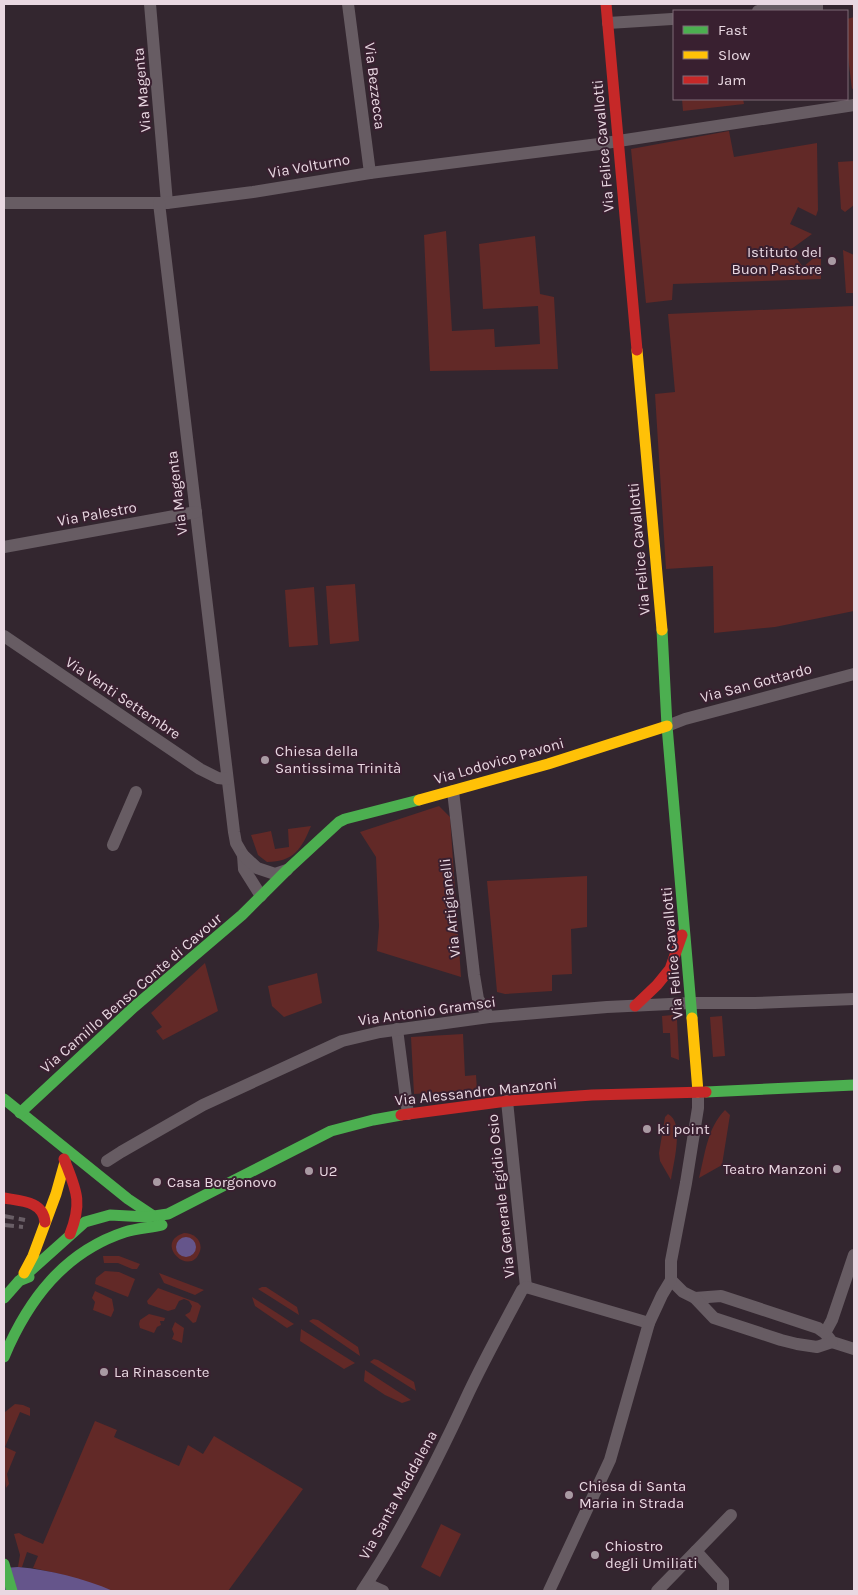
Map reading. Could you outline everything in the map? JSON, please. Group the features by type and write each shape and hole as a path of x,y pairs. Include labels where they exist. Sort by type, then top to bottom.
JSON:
{"street":[{"name":"Via Magenta","path":"150,4 163,203 196,512 236,843 243,855 244,869 262,896"},
{"name":"Via Bezzecca","path":"348,4 370,172"},
{"name":"Via Felice Cavallotti","path":"606,4 662,632 667,726 698,1092"},
{"path":"768,10 817,5 818,10"},
{"path":"608,23 672,20"},
{"name":"Via Volturno","path":"4,203 163,203 253,192 370,172 618,142 830,103 854,105"},
{"name":"Via Palestro","path":"4,547 196,512"},
{"name":"Via Venti Settembre","path":"4,636 200,769 218,778 228,779"},
{"name":"Via San Gottardo","path":"667,726 854,674"},
{"name":"Via Lodovico Pavoni","path":"339,822 346,818 453,791 610,745 667,726"},
{"name":"Via Artigianelli","path":"453,791 474,975 478,999 489,1017"},
{"path":"114,845 136,792"},
{"name":"Via Camillo Benso Conte di Cavour","path":"20,1113 134,1007 242,915 339,822"},
{"path":"243,855 257,868 275,874 287,870"},
{"path":"635,1006 670,969 684,929"},
{"name":"Via Antonio Gramsci","path":"107,1162 203,1105 342,1041 397,1029 489,1017 691,1002 754,1003 854,999"},
{"path":"397,1029 408,1114"},
{"name":"Via Alessandro Manzoni","path":"70,1234 93,1218 110,1215 158,1216 168,1214 331,1131 362,1122 507,1101 854,1085"},
{"path":"549,1591 610,1460 649,1323 662,1295 672,1280 671,1261 698,1108 698,1092"},
{"path":"4,1099 137,1207 146,1213 158,1216"},
{"name":"Via Generale Egidio Osio","path":"507,1101 526,1287"},
{"path":"4,1298 19,1281 70,1234 79,1210 74,1182 64,1162 59,1144"},
{"path":"19,1281 46,1222 61,1182 64,1162"},
{"path":"97,1174 112,1188 117,1196 123,1215 120,1229 113,1236"},
{"path":"4,1198 30,1203 40,1208 44,1212 46,1222"},
{"path":"4,1357 14,1333 40,1292 77,1258 90,1248 113,1236 130,1230 154,1227 168,1222 183,1206"},
{"path":"40,1292 47,1269 59,1246"},
{"path":"672,1280 684,1292 695,1298 714,1318 781,1340 817,1347 829,1338 832,1320 854,1255"},
{"path":"19,1281 77,1258"},
{"path":"526,1287 649,1323"},
{"name":"Via Santa Maddalena","path":"365,1588 439,1455 475,1379 522,1290 526,1287"},
{"path":"695,1298 720,1296 818,1328 829,1338 854,1349"},
{"path":"657,1591 731,1515"},
{"path":"696,1551 723,1581 723,1591"},
{"path":"4,1566 12,1591"},
{"path":"365,1588 383,1591"}],"shaded area":[{"path":"854,17 854,88 852,89 848,57 848,19"},
{"path":"682,100 743,100 744,104 683,111"},
{"path":"729,131 734,157 817,143 818,210 816,216 798,207 790,224 812,234 790,250 803,267 821,252 821,279 673,284 672,300 646,303 631,149"},
{"path":"854,161 854,205 845,212 841,209 838,162"},
{"path":"446,231 452,331 494,329 495,347 540,344 538,306 483,309 479,244 535,236 540,294 554,297 558,369 430,371 424,235"},
{"path":"843,250 854,255 854,293 846,293"},
{"path":"854,306 854,611 775,627 714,633 713,566 666,569 655,394 675,392 668,314"},
{"path":"355,584 359,641 330,644 326,586"},
{"path":"314,587 318,645 289,647 285,590"},
{"path":"439,806 450,817 461,977 377,951 379,926 376,857 360,832"},
{"path":"311,826 296,852 276,861 267,862 258,855 251,835 271,831 275,849 289,847 288,829"},
{"path":"587,876 587,927 571,929 572,974 552,975 552,991 505,994 497,992 487,881"},
{"path":"205,963 218,1011 163,1040 156,1031 162,1027 151,1013"},
{"path":"317,973 322,1003 284,1017 272,1006 268,986"},
{"path":"673,1015 677,1020 679,1060 671,1057 670,1033 663,1033 662,1016"},
{"path":"722,1016 725,1056 713,1057 710,1017"},
{"path":"463,1034 465,1076 476,1075 477,1090 414,1094 411,1037"},
{"path":"725,1110 730,1115 722,1165 699,1178 710,1133"},
{"path":"668,1114 673,1119 677,1134 671,1180 660,1161 659,1153 665,1117"},
{"path":"184,1233 197,1238 201,1247 195,1259 189,1261 177,1256 173,1250 172,1244 175,1238"},
{"path":"186,1237 193,1240 196,1247 193,1254 186,1257 179,1254 176,1247 179,1240"},
{"path":"103,1256 119,1256 140,1264 137,1269 132,1269 118,1263 104,1263"},
{"path":"105,1271 119,1272 135,1279 128,1297 95,1284 96,1278"},
{"path":"159,1273 204,1290 195,1295 164,1283"},
{"path":"266,1287 297,1307 299,1315 258,1289"},
{"path":"158,1288 198,1303 201,1306 196,1322 193,1323 185,1315 190,1312 192,1306 189,1301 184,1299 179,1301 175,1309 168,1311 148,1304 147,1301"},
{"path":"95,1291 112,1299 114,1310 111,1317 93,1310 95,1302 92,1298"},
{"path":"252,1297 294,1324 287,1328 255,1306"},
{"path":"149,1314 165,1318 164,1321 160,1321 161,1325 157,1327 154,1333 140,1328 140,1320"},
{"path":"313,1319 318,1320 358,1347 360,1356 309,1321"},
{"path":"175,1322 184,1328 182,1343 172,1339 174,1334 172,1329"},
{"path":"301,1329 355,1363 344,1369 300,1341"},
{"path":"374,1359 414,1382 416,1391 370,1362"},
{"path":"365,1370 411,1400 402,1403 385,1395 364,1381"},
{"path":"15,1404 30,1408 30,1416 20,1412 5,1447 16,1452 7,1474 9,1484 6,1488 4,1419 5,1412"},
{"path":"95,1421 117,1430 114,1437 179,1466 188,1445 203,1454 214,1436 303,1489 228,1591 113,1591 60,1574 33,1568 38,1556 27,1552 22,1567 18,1567 20,1555 14,1534 19,1533 43,1544"},
{"path":"441,1524 461,1534 440,1577 421,1567"},
{"path":"18,1567 66,1575 113,1591 4,1591 4,1568"}],"railway":[{"path":"4,1216 25,1220"},
{"path":"4,1225 23,1227"}],"traffic: fast":[{"path":"662,630 667,726 692,1018"},
{"path":"20,1113 134,1007 242,915 339,822 419,800"},
{"path":"706,1092 854,1085"},
{"path":"4,1099 128,1199 152,1215"},
{"path":"19,1281 85,1222 110,1215 147,1217 168,1214 331,1131 401,1115"},
{"path":"4,1357 24,1316 66,1265 103,1241 125,1232 162,1225"},
{"path":"4,1298 19,1281 29,1277"},
{"path":"4,1564 12,1591"}],"traffic: slow":[{"path":"637,350 662,630"},
{"path":"419,800 548,764 667,726"},
{"path":"692,1018 698,1092"},
{"path":"24,1273 33,1256 56,1194 65,1162"}],"traffic: jam":[{"path":"606,4 637,350"},
{"path":"635,1006 657,985 670,969 682,935"},
{"path":"401,1115 507,1101 592,1095 706,1092"},
{"path":"64,1159 75,1188 77,1204 70,1234"},
{"path":"4,1198 24,1201 36,1206 43,1215 45,1222"}],"place":[{"name":"Istituto del Buon Pastore","path":"832,261"},
{"name":"Chiesa della Santissima Trinità","path":"265,760"},
{"name":"ki point","path":"647,1129"},
{"name":"Teatro Manzoni","path":"837,1169"},
{"name":"U2","path":"309,1171"},
{"name":"Casa Borgonovo","path":"157,1182"},
{"name":"La Rinascente","path":"104,1372"},
{"name":"Chiesa di Santa Maria in Strada","path":"569,1495"},
{"name":"Chiostro degli Umiliati","path":"595,1555"}]}
